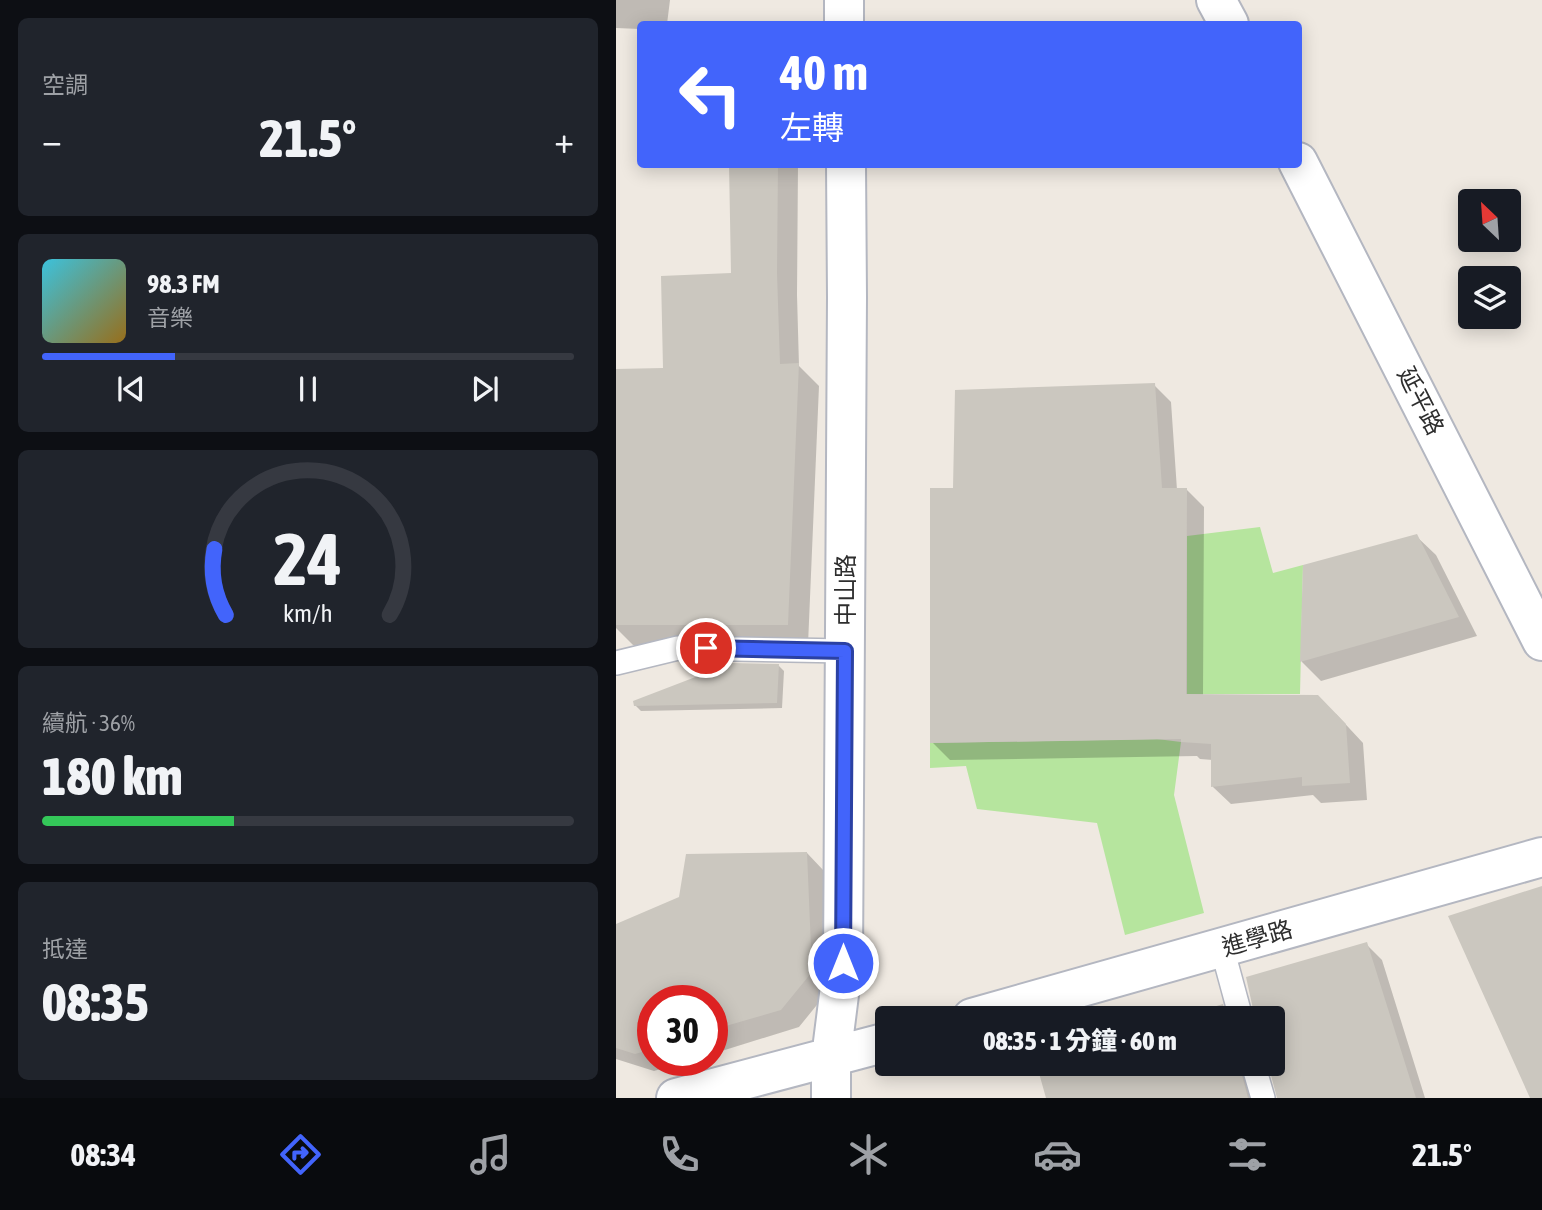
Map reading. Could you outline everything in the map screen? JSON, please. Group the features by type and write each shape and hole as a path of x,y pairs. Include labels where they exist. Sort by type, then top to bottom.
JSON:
{"street":[{"path":"844,0 844,21"},
{"path":"1216,0 1226,21"},
{"name":"中山路","path":"831,1098 831,1058 843,963 846,168"},
{"name":"延平路","path":"1301,168 1542,641"},
{"name":"進學路","path":"1015,1006 1542,857"},
{"path":"676,1098 875,1045"}],"lane":[{"path":"616,663 678,648 845,651"},
{"path":"1222,948 1238,1006"},
{"path":"1257,1076 1263,1098"}],"green space":[{"path":"1260,527 1273,573 1303,565 1300,694 1187,694 1187,536"},
{"path":"1157,739 1181,742 1174,795 1204,913 1125,935 1097,823 977,809 966,766 930,768 930,743"}],"building":[{"path":"729,168 778,168 780,364 799,363 788,625 616,625 616,369 663,368 661,276 731,273"},
{"path":"1155,383 1162,488 1187,488 1186,694 1318,695 1346,724 1350,783 1302,786 1302,777 1211,787 1211,744 1181,742 1181,739 930,743 930,488 953,488 955,390"},
{"path":"1417,534 1459,617 1300,662 1303,565"},
{"path":"732,663 779,664 777,703 634,706 633,701"},
{"path":"807,852 812,972 781,1010 728,1025 728,985 637,985 635,1054 616,1048 616,924 679,897 686,854"},
{"path":"1542,886 1542,1098 1530,1098 1448,916"},
{"path":"1367,942 1416,1098 1277,1098 1271,1076 1285,1076 1285,1006 1252,1006 1246,977"},
{"path":"1040,1076 1242,1076 1248,1098 1046,1098"}],"route":[{"path":"706,648 845,651 843,963"}]}
